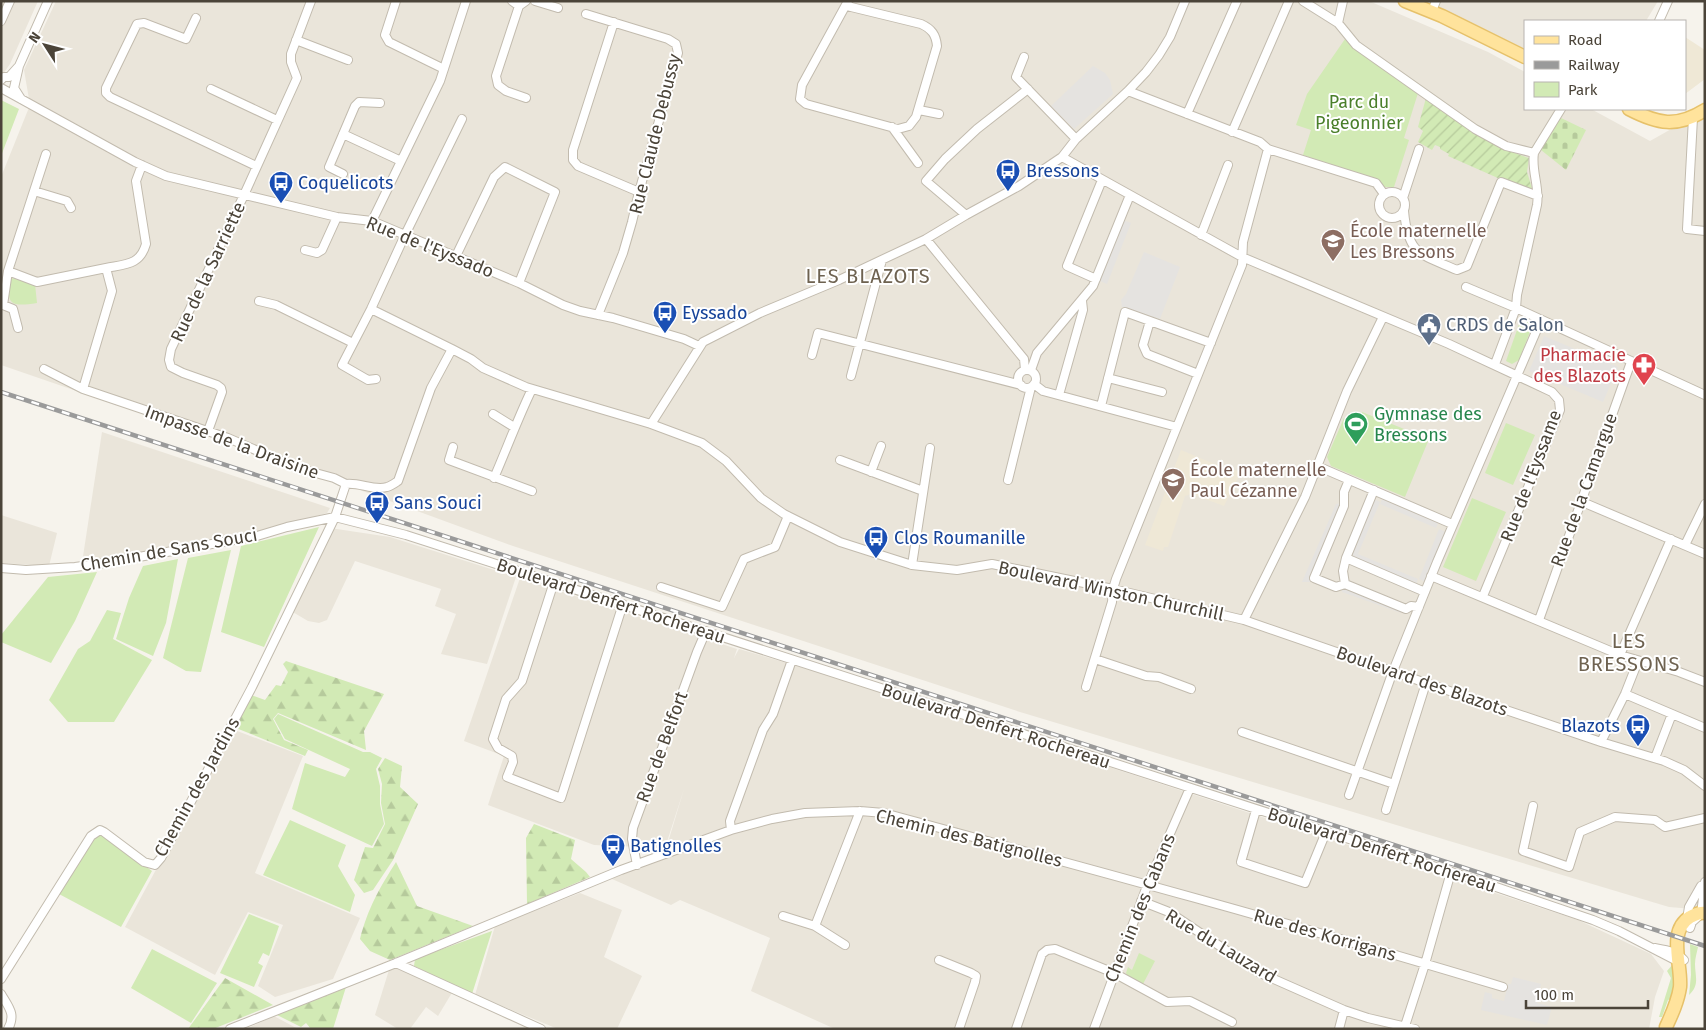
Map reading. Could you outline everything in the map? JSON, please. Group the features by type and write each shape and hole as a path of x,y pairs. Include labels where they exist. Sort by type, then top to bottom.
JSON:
{"main road":[{"path":"1405,1 1434,6 1524,56"},
{"path":"1631,110 1658,122 1671,123 1692,118 1705,110"},
{"path":"1668,1028 1680,987 1678,933 1689,923 1704,916"}],"street":[{"path":"1,20 10,1"},
{"path":"7,82 19,66 48,1"},
{"path":"244,195 297,78 291,62 291,54 311,1"},
{"path":"396,1 386,27 385,35 388,42 444,69"},
{"path":"372,221 444,69 466,1"},
{"path":"526,1 515,4 496,76 498,85 506,91 526,98"},
{"path":"535,1 558,8"},
{"path":"651,424 699,346 711,336 926,239 1019,186 1062,157 1076,139 1128,91 1159,55 1170,37 1185,1"},
{"path":"1186,114 1237,1"},
{"path":"1232,132 1289,1"},
{"path":"1304,1 1338,23 1356,45 1475,129 1506,146 1534,153"},
{"path":"1338,23 1343,1"},
{"path":"1659,20 1668,1"},
{"path":"847,4 922,24 930,28 936,38 937,46 919,110 909,126 898,129 806,104 800,98 802,85 847,4"},
{"name":"Rue Claude Debussy","path":"586,14 668,39 676,44 678,49 673,75 623,253 598,315"},
{"path":"196,18 186,39 144,24 137,24 106,88 106,93 110,97 256,166"},
{"path":"614,22 573,150 573,160 578,166 639,192"},
{"path":"296,40 348,60"},
{"path":"1024,57 1016,77 1076,139"},
{"name":"Rue de l'Eyssado","path":"7,82 22,100 166,176 337,217 372,221 519,283 563,305 684,339 699,346"},
{"path":"211,89 278,120"},
{"path":"966,215 926,181 977,129 1028,89"},
{"path":"1128,91 1260,142 1268,149 1376,183 1384,194"},
{"path":"343,174 329,167 355,106 359,102 380,103"},
{"path":"919,110 939,114"},
{"path":"1495,364 1516,308 1517,295 1538,196 1533,160 1534,153 1559,110"},
{"path":"1692,118 1687,229 1705,230"},
{"path":"376,379 368,380 342,365 371,309 462,119"},
{"path":"892,127 918,163"},
{"path":"344,134 401,161"},
{"path":"1086,687 1112,602 1113,589 1242,264 1243,242 1268,149"},
{"path":"1419,149 1404,198 1405,224 1414,249 1457,270 1467,266 1501,182 1538,196"},
{"path":"18,328 13,309 3,306 8,271 46,154"},
{"name":"Rue de l'Eyssame","path":"1062,157 1242,257 1495,364 1552,392 1559,400 1560,410 1483,596"},
{"path":"8,271 37,282 137,261 143,253 146,244 136,181 142,165"},
{"path":"1202,235 1228,165"},
{"path":"456,256 494,177 504,167 555,192 519,283"},
{"path":"1094,283 1067,266 1102,180"},
{"path":"34,191 68,201 71,208"},
{"path":"1404,198 1396,192 1388,192 1384,194 1379,202 1380,211 1386,217 1394,218 1404,211"},
{"name":"Rue de la Sarriette","path":"208,431 222,392 221,388 171,367 170,354 244,195"},
{"path":"1021,385 1018,376 1028,370 1037,353 1082,301 1094,283 1130,196"},
{"path":"305,250 317,254 322,250 337,217"},
{"path":"926,239 1024,359 1028,370 1035,375 1008,480"},
{"path":"851,376 882,260"},
{"path":"83,389 112,291 106,268"},
{"path":"1466,287 1705,395"},
{"path":"259,301 276,305 353,343"},
{"path":"1059,395 1083,310 1082,301"},
{"name":"Boulevard Winston Churchill","path":"371,309 471,358 483,368 532,389 651,424 702,444 726,460 761,498 788,516 840,542 912,565 957,570 992,564 1113,589 1244,620"},
{"path":"1101,406 1125,312 1211,343"},
{"path":"1244,620 1301,506 1347,391 1383,317"},
{"path":"1349,795 1394,671 1452,524 1541,320"},
{"path":"1150,321 1143,345 1147,354 1198,374"},
{"path":"812,355 818,333 1021,385 1026,388 1033,385"},
{"path":"335,516 346,484 355,483 386,488 398,481 431,388 452,349"},
{"name":"Rue de la Camargue","path":"1539,620 1580,500 1631,362"},
{"name":"Impasse de la Draisine","path":"44,369 83,389 208,431 297,468 334,478 346,484"},
{"path":"1108,378 1162,392"},
{"path":"1033,385 1043,391 1177,427"},
{"path":"494,478 510,443 514,427 532,389"},
{"path":"492,414 514,427"},
{"path":"871,472 881,446"},
{"path":"453,447 449,460 532,491"},
{"path":"912,565 930,448"},
{"path":"840,460 923,492"},
{"path":"1317,466 1452,524"},
{"path":"1349,480 1344,492 1344,506 1314,578 1336,587 1345,584 1406,609 1410,606 1419,607"},
{"path":"1345,584 1343,571 1346,558 1374,490"},
{"path":"1580,500 1705,554"},
{"path":"1685,545 1705,504"},
{"name":"Chemin de Sans Souci","path":"1,568 36,569 105,563 257,536 335,516"},
{"name":"Boulevard Denfert Rochereau","path":"335,516 395,532 623,604 1451,872 1593,920 1653,948 1668,950 1680,959"},
{"name":"Chemin des Jardins","path":"1,979 95,832 100,830 104,832 144,862 151,865 154,865 161,858 252,687 335,516"},
{"path":"661,587 722,607 744,559 775,547 788,516"},
{"path":"1620,655 1671,539"},
{"path":"1346,558 1425,592"},
{"path":"1432,576 1620,655 1679,672 1705,682"},
{"path":"554,582 522,681 506,699 493,739 498,748 512,756 513,762 507,777 561,798 623,604"},
{"name":"Boulevard des Blazots","path":"1244,620 1601,742 1655,758 1684,770 1705,786"},
{"name":"Rue de Belfort","path":"637,865 632,838 633,828 706,631"},
{"path":"1095,659 1146,676 1158,677 1191,689"},
{"path":"731,830 730,821 736,802 762,730 773,714 792,660"},
{"path":"1601,742 1625,694 1638,661"},
{"path":"1386,810 1426,683"},
{"path":"1625,694 1705,728"},
{"path":"1655,758 1672,714"},
{"path":"1242,732 1394,784"},
{"name":"Chemin des Cabans","path":"1094,1029 1141,901 1190,788"},
{"path":"1533,806 1523,852 1569,867 1580,832 1615,817 1655,820 1665,827 1705,818"},
{"path":"1256,810 1241,862 1304,883 1326,832"},
{"path":"815,926 860,811"},
{"name":"Chemin des Batignolles","path":"230,1029 637,865 731,830 772,819 805,814 860,811 884,812 1147,886"},
{"path":"1405,1028 1451,872"},
{"path":"1704,916 1705,881"},
{"path":"1689,923 1689,906 1705,881"},
{"name":"Rue des Korrigans","path":"1147,886 1503,987"},
{"name":"Rue du Lauzard","path":"1141,901 1169,912 1260,973 1344,1010 1405,1028 1415,1029"},
{"path":"783,916 815,926 845,945"},
{"path":"1016,1029 1042,954 1047,950 1055,949 1114,973 1166,1002 1190,1001 1232,1022"},
{"path":"939,960 971,972 976,976 958,1029"},
{"path":"396,963 541,1029"},
{"path":"1,994 13,1016 8,1029"},
{"path":"1339,1029 1344,1010"}],"shaded area":[{"path":"1,1 38,1 10,64 1,77"},
{"path":"56,1 1369,1 1488,52 1524,71 1524,110 1593,110 1650,141 1705,110 1705,910 1669,907 1020,712 513,546 283,462 1,365 1,177 30,105 24,70"},
{"path":"1426,1 1658,1 1647,20 1524,20 1524,49"},
{"path":"1686,38 1705,50 1705,79 1686,93"},
{"path":"1093,66 1105,73 1110,80 1113,94 1074,129 1051,106"},
{"path":"1123,220 1131,223 1107,284 1100,281"},
{"path":"1144,252 1180,267 1160,319 1122,307 1121,300 1126,294"},
{"path":"1544,336 1618,367 1603,402 1529,371"},
{"path":"102,432 330,508 327,513 263,531 82,563"},
{"name":"École maternelle Paul Cézanne","path":"1181,450 1212,463 1241,472 1224,506 1191,494 1185,496 1168,547 1164,547 1163,551 1145,545"},
{"path":"1383,497 1439,521 1436,528 1380,504"},
{"path":"1374,499 1380,502 1358,554 1418,579 1416,585 1355,560 1352,552"},
{"path":"1343,503 1310,582 1302,582 1336,504"},
{"path":"1,515 57,533 49,566 1,563"},
{"path":"330,528 390,537 516,577 487,664 441,654 456,614 435,606 441,589 355,561 327,620 319,623 308,621 291,611"},
{"path":"1439,529 1446,532 1426,582 1419,579"},
{"path":"520,578 737,649 734,658 739,649 821,673 1578,920 1651,954 1664,971 1655,997 1649,1029 835,1029 751,991 770,938 680,900 671,905 612,879 666,849 684,789 665,848 594,845 488,805 504,756 464,741"},
{"path":"1341,588 1401,608 1401,613 1342,592"},
{"path":"232,729 303,756 255,873 360,918 333,979 275,997 258,986 283,925 248,912 215,975 125,927"},
{"path":"580,893 622,910 604,957 642,976 617,1029 558,1029 475,995 495,926"},
{"path":"400,967 453,991 438,1016 426,1007 410,1029 398,1029 375,1015 389,970"},
{"path":"1513,977 1541,984 1537,1003 1552,1007 1547,1025 1481,1010 1485,992 1492,994 1492,998 1504,1001 1508,984 1511,984"},
{"path":"274,1016 298,1029 246,1029"}],"green space":[{"name":"Parc du Pigeonnier","path":"1345,39 1418,93 1404,138 1409,140 1394,187 1383,187 1379,181 1303,155 1311,130 1296,125 1307,94"},
{"path":"1426,98 1488,139 1529,158 1527,172 1532,188 1525,190 1448,156 1449,154 1440,149 1440,147 1435,145 1432,150 1418,142 1423,131 1418,127"},
{"path":"1,100 19,109 1,156"},
{"path":"1559,117 1586,130 1566,170 1541,150"},
{"path":"11,278 35,284 37,303 21,305 12,302 9,294"},
{"path":"1522,316 1533,323 1519,360 1512,364 1506,361"},
{"path":"1362,412 1429,439 1405,497 1331,466 1327,457 1344,418 1357,424"},
{"path":"1506,423 1535,435 1513,485 1485,473"},
{"path":"1472,498 1506,512 1476,581 1443,567"},
{"path":"319,527 264,647 221,632 241,546"},
{"path":"231,550 201,672 186,671 163,658 188,558"},
{"path":"178,559 166,623 153,656 116,639 129,598 143,566"},
{"path":"97,572 75,621 51,663 1,642 1,635 48,577"},
{"path":"107,610 121,613 113,639 152,660 114,722 68,722 49,700 78,649 90,641"},
{"path":"286,661 384,694 364,731 366,750 278,713 273,719 284,740 308,750 305,756 236,728 251,695 265,700 276,685 281,686 288,672 283,664"},
{"path":"278,714 363,752 370,752 382,758 376,769 380,786 380,804 384,824 372,846 292,809 305,763 345,777 350,769 285,739 274,719"},
{"path":"385,758 402,766 400,787 418,804 393,860 373,890 364,893 354,880 365,847 373,848 385,824 381,803 382,784 378,769"},
{"path":"290,820 346,845 338,866 355,895 350,912 263,875"},
{"path":"534,824 575,840 571,859 590,877 527,904 526,838"},
{"path":"104,835 152,871 121,927 59,894 95,837"},
{"path":"396,862 417,906 473,926 390,960 370,951 360,939 363,928 384,881"},
{"path":"249,914 279,926 269,956 263,953 258,963 263,966 254,987 220,973"},
{"path":"492,931 472,994 414,966 415,959"},
{"path":"1690,944 1698,947 1695,962 1696,984 1689,995 1691,975"},
{"path":"152,949 217,983 191,1023 131,988"},
{"path":"1139,953 1155,961 1143,984 1128,977 1126,973 1128,967 1132,970"},
{"path":"1673,964 1674,988 1662,1017 1659,1017 1671,978 1667,971"},
{"path":"225,978 273,1005 213,1029 188,1029"},
{"path":"346,987 333,1029 311,1029 306,1023 301,1027 277,1015"}],"railway":[{"path":"1,392 1705,946"}],"place":[{"name":"Bressons","path":"1008,192"},
{"name":"Coquelicots","path":"281,204"},
{"name":"École maternelle Les Bressons","path":"1333,262"},
{"name":"Eyssado","path":"665,334"},
{"name":"CRDS de Salon","path":"1429,346"},
{"name":"Pharmacie des Blazots","path":"1644,386"},
{"name":"Gymnase des Bressons","path":"1356,445"},
{"name":"École maternelle Paul Cézanne","path":"1173,501"},
{"name":"Sans Souci","path":"377,524"},
{"name":"Clos Roumanille","path":"876,559"},
{"name":"Blazots","path":"1638,747"},
{"name":"Batignolles","path":"613,867"}],"district":[{"name":"LES BLAZOTS","path":"868,276"},
{"name":"LES BRESSONS","path":"1629,652"}]}
